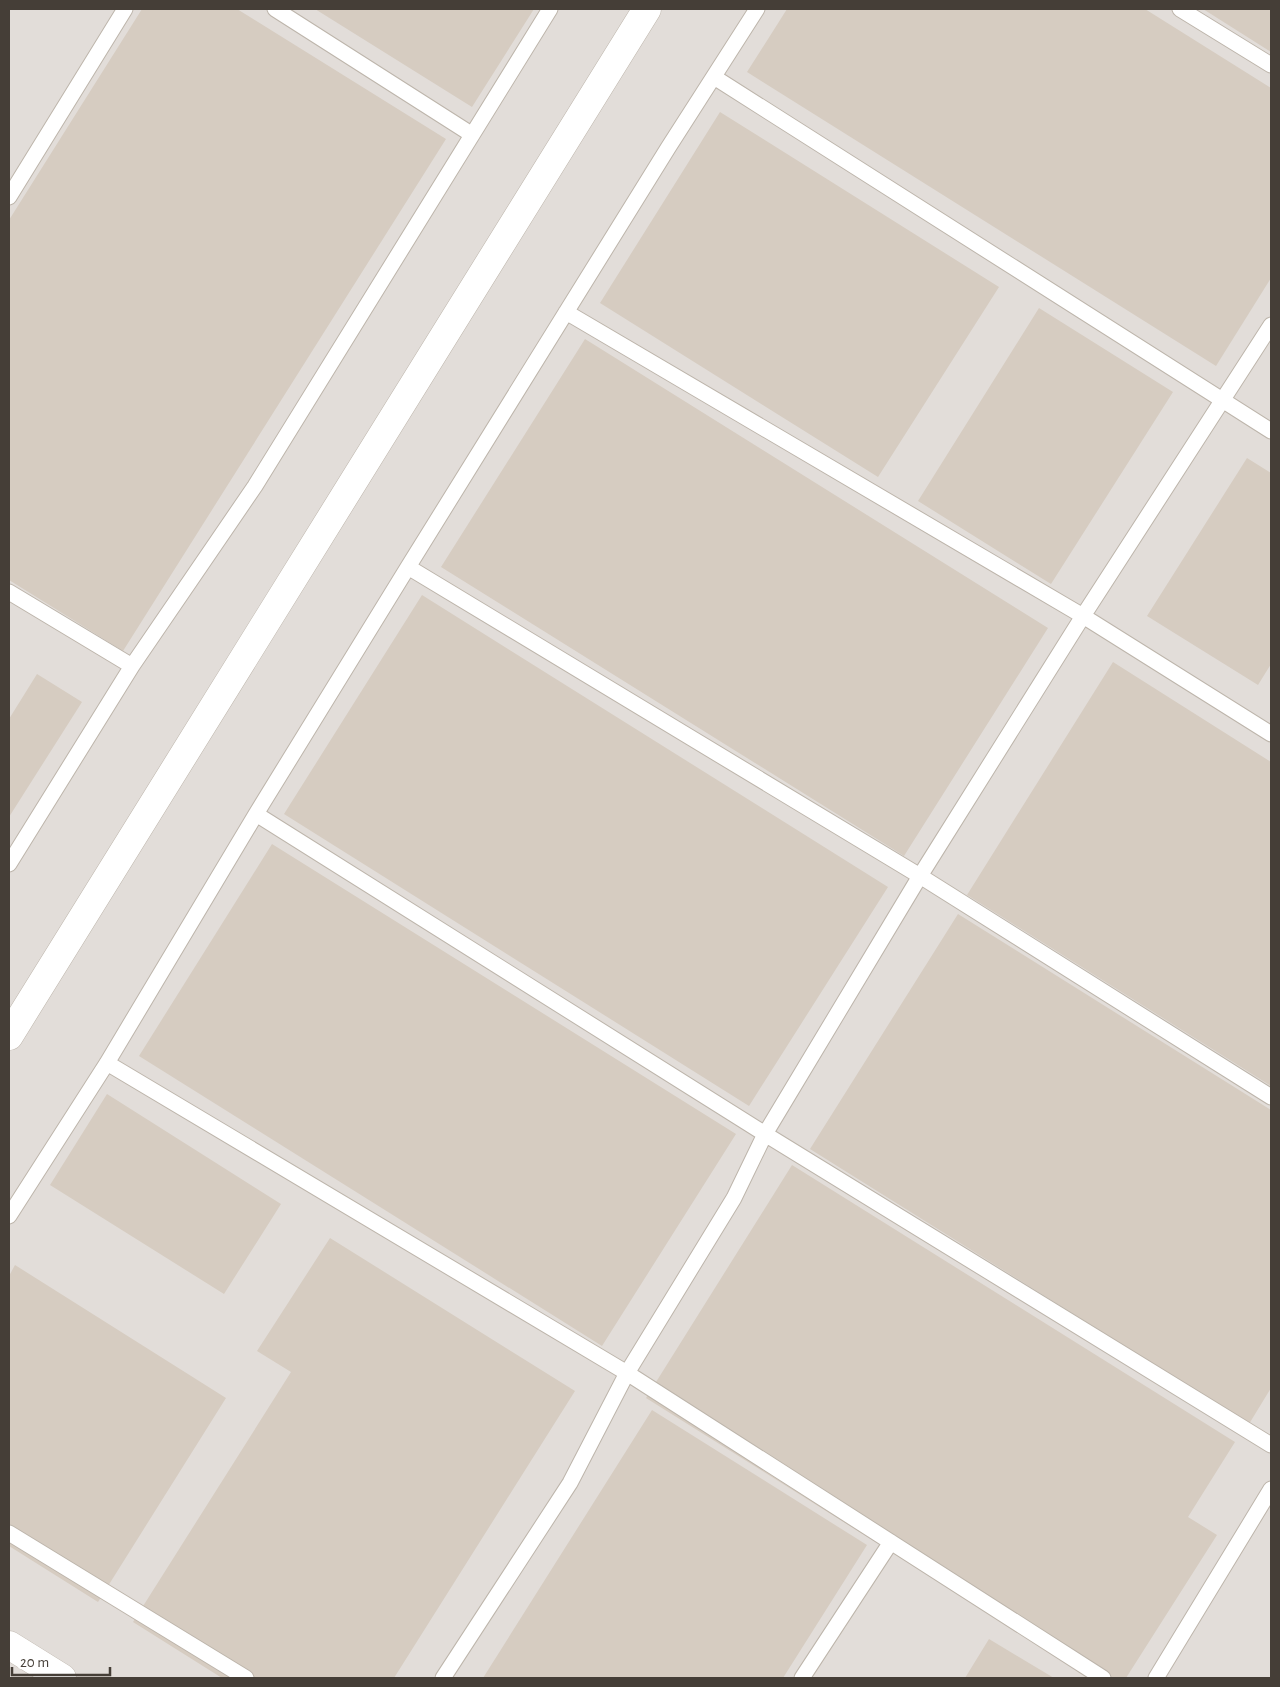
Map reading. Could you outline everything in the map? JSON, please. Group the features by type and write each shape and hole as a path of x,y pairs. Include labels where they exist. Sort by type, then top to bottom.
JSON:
{"street":[{"path":"9,1036 647,9"},
{"path":"9,1644 62,1678"}],"lane":[{"path":"9,197 125,9"},
{"path":"275,9 471,134"},
{"path":"9,864 132,666 255,486 550,9"},
{"path":"9,1216 107,1063 256,814 566,312 757,9"},
{"path":"1180,9 1271,65"},
{"path":"714,77 1271,431"},
{"path":"566,312 1083,616 1271,734"},
{"path":"443,1678 570,1483 627,1373 734,1198 765,1134 920,876 1083,616 1271,325"},
{"path":"408,568 920,876 1271,1097"},
{"path":"9,592 132,666"},
{"path":"256,814 765,1134 1271,1445"},
{"path":"107,1063 627,1373 1104,1678"},
{"path":"1156,1678 1271,1489"},
{"path":"9,1533 246,1678"},
{"path":"802,1678 891,1542"}],"shaded area":[{"path":"9,9 1271,9 1271,1678 9,1678"}],"building":[{"path":"142,9 237,9 446,139 123,651 9,580 9,220"},
{"path":"315,9 534,9 472,107"},
{"path":"787,9 1145,9 1271,88 1271,278 1216,366 747,72"},
{"path":"1203,9 1271,9 1271,52"},
{"path":"720,112 999,287 878,477 600,303"},
{"path":"1039,308 1173,392 1051,584 918,501"},
{"path":"585,339 1048,628 904,856 441,567"},
{"path":"1247,458 1271,473 1271,664 1258,685 1147,616"},
{"path":"422,595 888,887 749,1106 284,814"},
{"path":"1113,662 1271,762 1271,1086 967,895"},
{"path":"37,674 82,702 9,817 9,719"},
{"path":"272,844 736,1134 602,1346 139,1056"},
{"path":"958,914 1271,1110 1271,1388 1249,1424 810,1149"},
{"path":"107,1094 281,1204 224,1294 50,1185"},
{"path":"792,1165 1235,1442 1188,1517 1217,1535 1126,1678 1092,1678 646,1398"},
{"path":"330,1238 575,1391 394,1678 222,1678 133,1622 291,1372 257,1351"},
{"path":"15,1265 226,1398 98,1602 9,1546 9,1276"},
{"path":"652,1410 867,1545 783,1678 483,1678"},
{"path":"989,1639 1054,1678 965,1678"}]}
